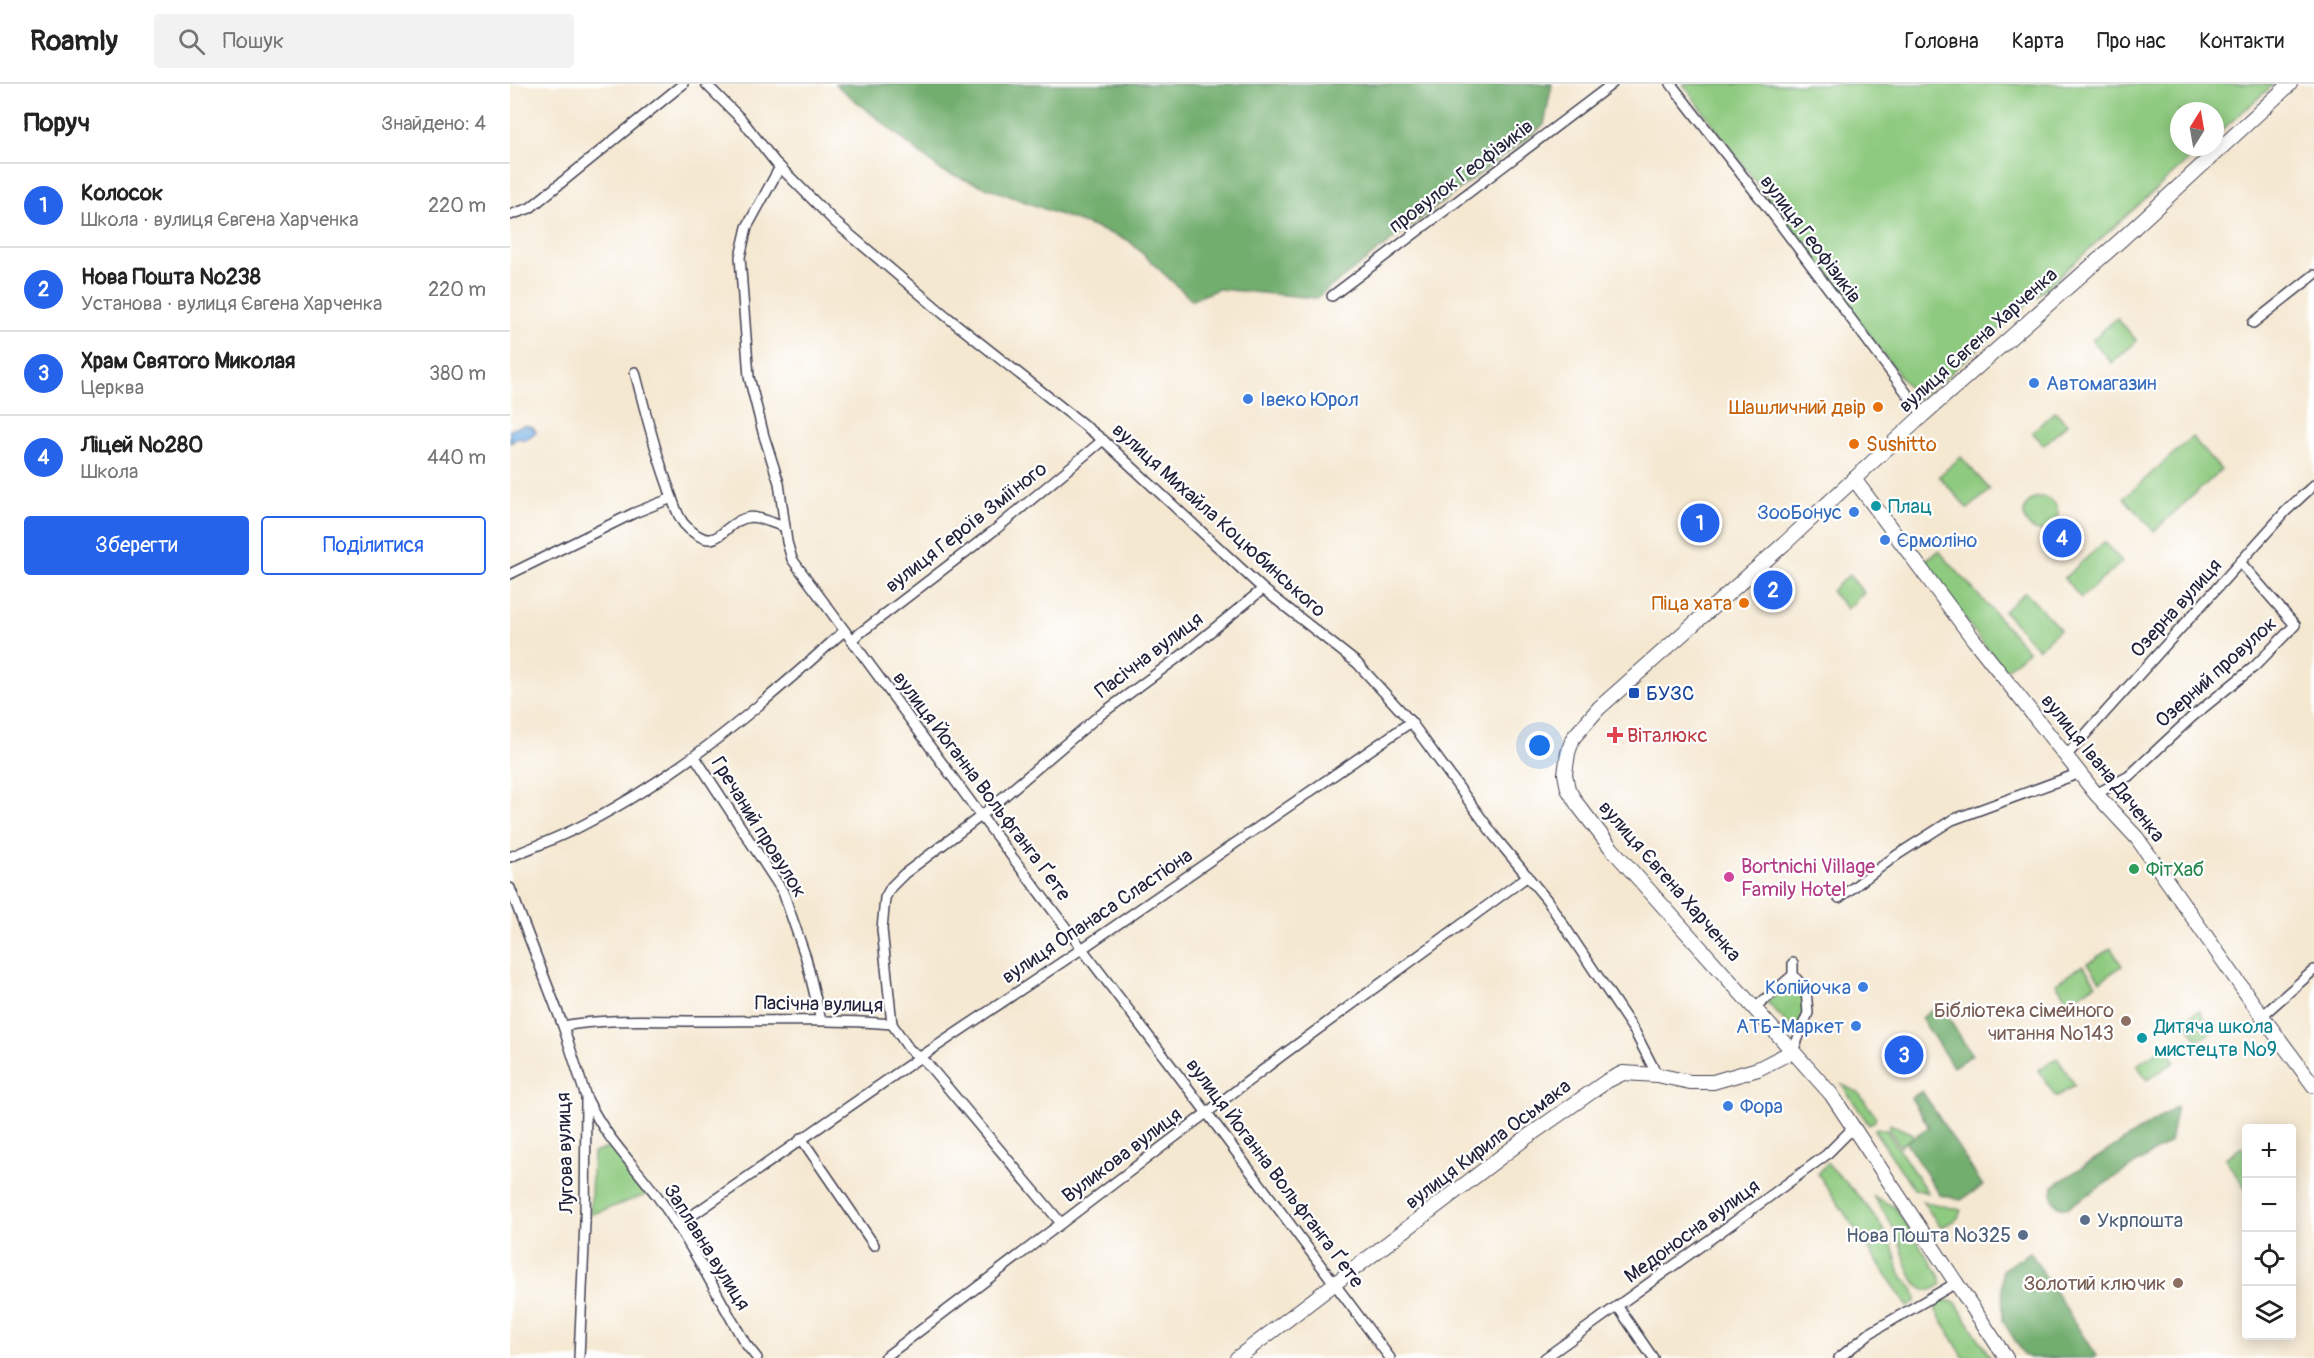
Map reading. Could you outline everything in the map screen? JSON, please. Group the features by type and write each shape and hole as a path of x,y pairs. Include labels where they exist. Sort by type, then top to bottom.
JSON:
{"main road":[{"name":"вулиця Євгена Харченка","path":"2006,1358 1855,1126 1831,1094 1612,849 1577,804 1568,789 1565,774 1568,753 1573,738 1599,708 1923,415 2122,239 2290,84"},
{"name":"вулиця Івана Дяченка","path":"1854,479 1974,640 2096,795 2137,838 2314,1086"},
{"name":"вулиця Кирила Осьмака","path":"1237,1358 1536,1130 1607,1081 1623,1073 1690,1082 1713,1082 1758,1069 1793,1051"}],"street":[{"path":"510,215 530,208 683,84"},
{"name":"вулиця Михайла Коцюбинського","path":"706,84 742,120 780,167 835,222 937,309 1103,440 1263,589 1357,663 1411,722 1460,791 1548,900 1635,1032 1657,1076"},
{"name":"провулок Геофізиків","path":"1332,296 1612,84"},
{"name":"вулиця Геофізиків","path":"1671,84 1774,216 1923,415"},
{"name":"вулиця Йоганна Вольфганга Ґете","path":"780,167 747,227 740,257 749,377 782,499 792,559 981,816 1208,1113 1390,1358"},
{"path":"2253,322 2314,275"},
{"path":"635,372 649,431 682,522 690,530 711,539 748,516 785,527"},
{"name":"вулиця Героїв Зміїного","path":"851,640 996,529 1103,440"},
{"name":"Озерна вулиця","path":"2066,756 2286,511 2314,484"},
{"path":"510,574 634,513 672,498"},
{"name":"Озерний провулок","path":"2096,795 2129,776 2192,717 2255,666 2295,625 2240,562"},
{"name":"Пасічна вулиця","path":"563,1026 584,1022 640,1021 821,1021 892,1024 882,929 885,898 891,887 904,874 981,816 1096,718 1183,654 1263,589"},
{"path":"510,857 585,825 695,757 764,703 844,631"},
{"name":"вулиця Опанаса Сластіона","path":"677,1226 801,1138 1083,948 1411,722"},
{"name":"Гречаний провулок","path":"695,757 783,892 806,958 821,1021"},
{"path":"1839,898 1897,855 1952,820 2080,774"},
{"name":"Вуликова вулиця","path":"884,1358 1360,997 1527,876"},
{"name":"Лугова вулиця","path":"510,888 563,1026 586,1096 585,1222 579,1358"},
{"path":"1793,963 1793,975 1806,990 1808,1013 1793,1051"},
{"path":"2262,1016 2314,970"},
{"path":"1755,1008 1793,975"},
{"path":"892,1024 909,1049 926,1062 1062,1223"},
{"name":"Заплавна вулиця","path":"586,1096 610,1140 659,1199 677,1226 756,1358"},
{"name":"Медоносна вулиця","path":"1545,1358 1826,1155 1855,1126"},
{"path":"801,1138 874,1245"},
{"path":"1839,1358 1870,1332 1956,1283"},
{"path":"1618,1307 1653,1358"}],"green space":[{"path":"835,84 1552,84 1544,125 1316,298 1218,289 1192,300 1128,240 942,171"},
{"path":"1683,84 2274,84 2224,128 2224,102 2170,102 2170,156 2193,156 1942,381 1938,381 1917,399"},
{"path":"2117,318 2137,341 2112,363 2092,340"},
{"path":"2055,411 2067,424 2044,445 2032,432"},
{"path":"2192,437 2221,470 2154,531 2124,498"},
{"path":"1961,457 1990,490 1968,509 1939,476"},
{"path":"2041,497 2053,502 2058,514 2053,526 2041,531 2029,526 2024,514 2029,502"},
{"path":"2104,542 2122,562 2081,598 2064,578"},
{"path":"1939,551 2028,651 2004,671 1922,562"},
{"path":"1849,575 1864,593 1847,609 1831,591"},
{"path":"2025,592 2060,629 2038,649 2004,611"},
{"path":"2111,948 2122,966 2100,981 2088,963"},
{"path":"2083,965 2096,984 2068,1002 2056,983"},
{"path":"1790,981 1800,991 1804,1002 1802,1018 1793,1030 1767,1002"},
{"path":"1940,1005 1972,1055 1953,1067 1921,1018"},
{"path":"2199,1010 2213,1031 2198,1041 2184,1020"},
{"path":"2165,1046 2175,1062 2147,1080 2137,1065"},
{"path":"2057,1058 2075,1085 2056,1097 2038,1070"},
{"path":"1842,1085 1858,1092 1876,1117 1874,1122 1869,1125"},
{"path":"1922,1091 1983,1186 1961,1200 1940,1195 1906,1142 1929,1127 1911,1098"},
{"path":"2177,1106 2170,1142 2067,1208 2054,1202 2053,1186"},
{"path":"1890,1124 1911,1133 1914,1137 1900,1146 1888,1129"},
{"path":"1877,1128 1886,1130 1928,1193 1914,1189 1874,1130"},
{"path":"611,1147 649,1194 590,1215 593,1153"},
{"path":"2242,1147 2242,1184 2225,1158"},
{"path":"1827,1163 1862,1201 1885,1232 1893,1247 1899,1270 1914,1292 1916,1301 1908,1307 1818,1174"},
{"path":"1873,1196 1895,1207 1939,1275 1942,1284 1932,1290 1923,1289 1917,1284 1911,1276 1896,1232"},
{"path":"1922,1201 1961,1210 1958,1218 1941,1228"},
{"path":"2030,1252 2096,1356 2093,1358 2030,1358 2024,1355 2003,1321 2002,1270"},
{"path":"1942,1299 1956,1303 1991,1358 1964,1358 1936,1311 1936,1303"}],"water":[{"path":"524,425 533,427 536,432 525,440 518,438 510,443 510,430"}],"place":[{"name":"Автомагазин","path":"2034,383"},
{"name":"Івеко Юрол","path":"1248,399"},
{"name":"Шашличний двір","path":"1878,407"},
{"name":"Sushitto","path":"1854,444"},
{"name":"Плац","path":"1876,506"},
{"name":"ЗооБонус","path":"1854,512"},
{"name":"Колосок","path":"1700,523"},
{"name":"Ліцей №280","path":"2062,538"},
{"name":"Єрмоліно","path":"1885,540"},
{"name":"Нова Пошта №238","path":"1773,590"},
{"name":"Піца хата","path":"1744,603"},
{"name":"БУЗС","path":"1634,693"},
{"name":"Віталюкс","path":"1615,735"},
{"name":"ФітХаб","path":"2134,869"},
{"name":"Bortnichi Village Family Hotel","path":"1729,877"},
{"name":"Копійочка","path":"1863,987"},
{"name":"Бібліотека сімейного читання №143","path":"2126,1021"},
{"name":"АТБ-Маркет","path":"1856,1026"},
{"name":"Дитяча школа мистецтв №9","path":"2142,1038"},
{"name":"Храм Святого Миколая","path":"1904,1055"},
{"name":"Фора","path":"1728,1106"},
{"name":"Укрпошта","path":"2085,1220"},
{"name":"Нова Пошта №325","path":"2023,1235"},
{"name":"Золотий ключик","path":"2178,1283"}]}
